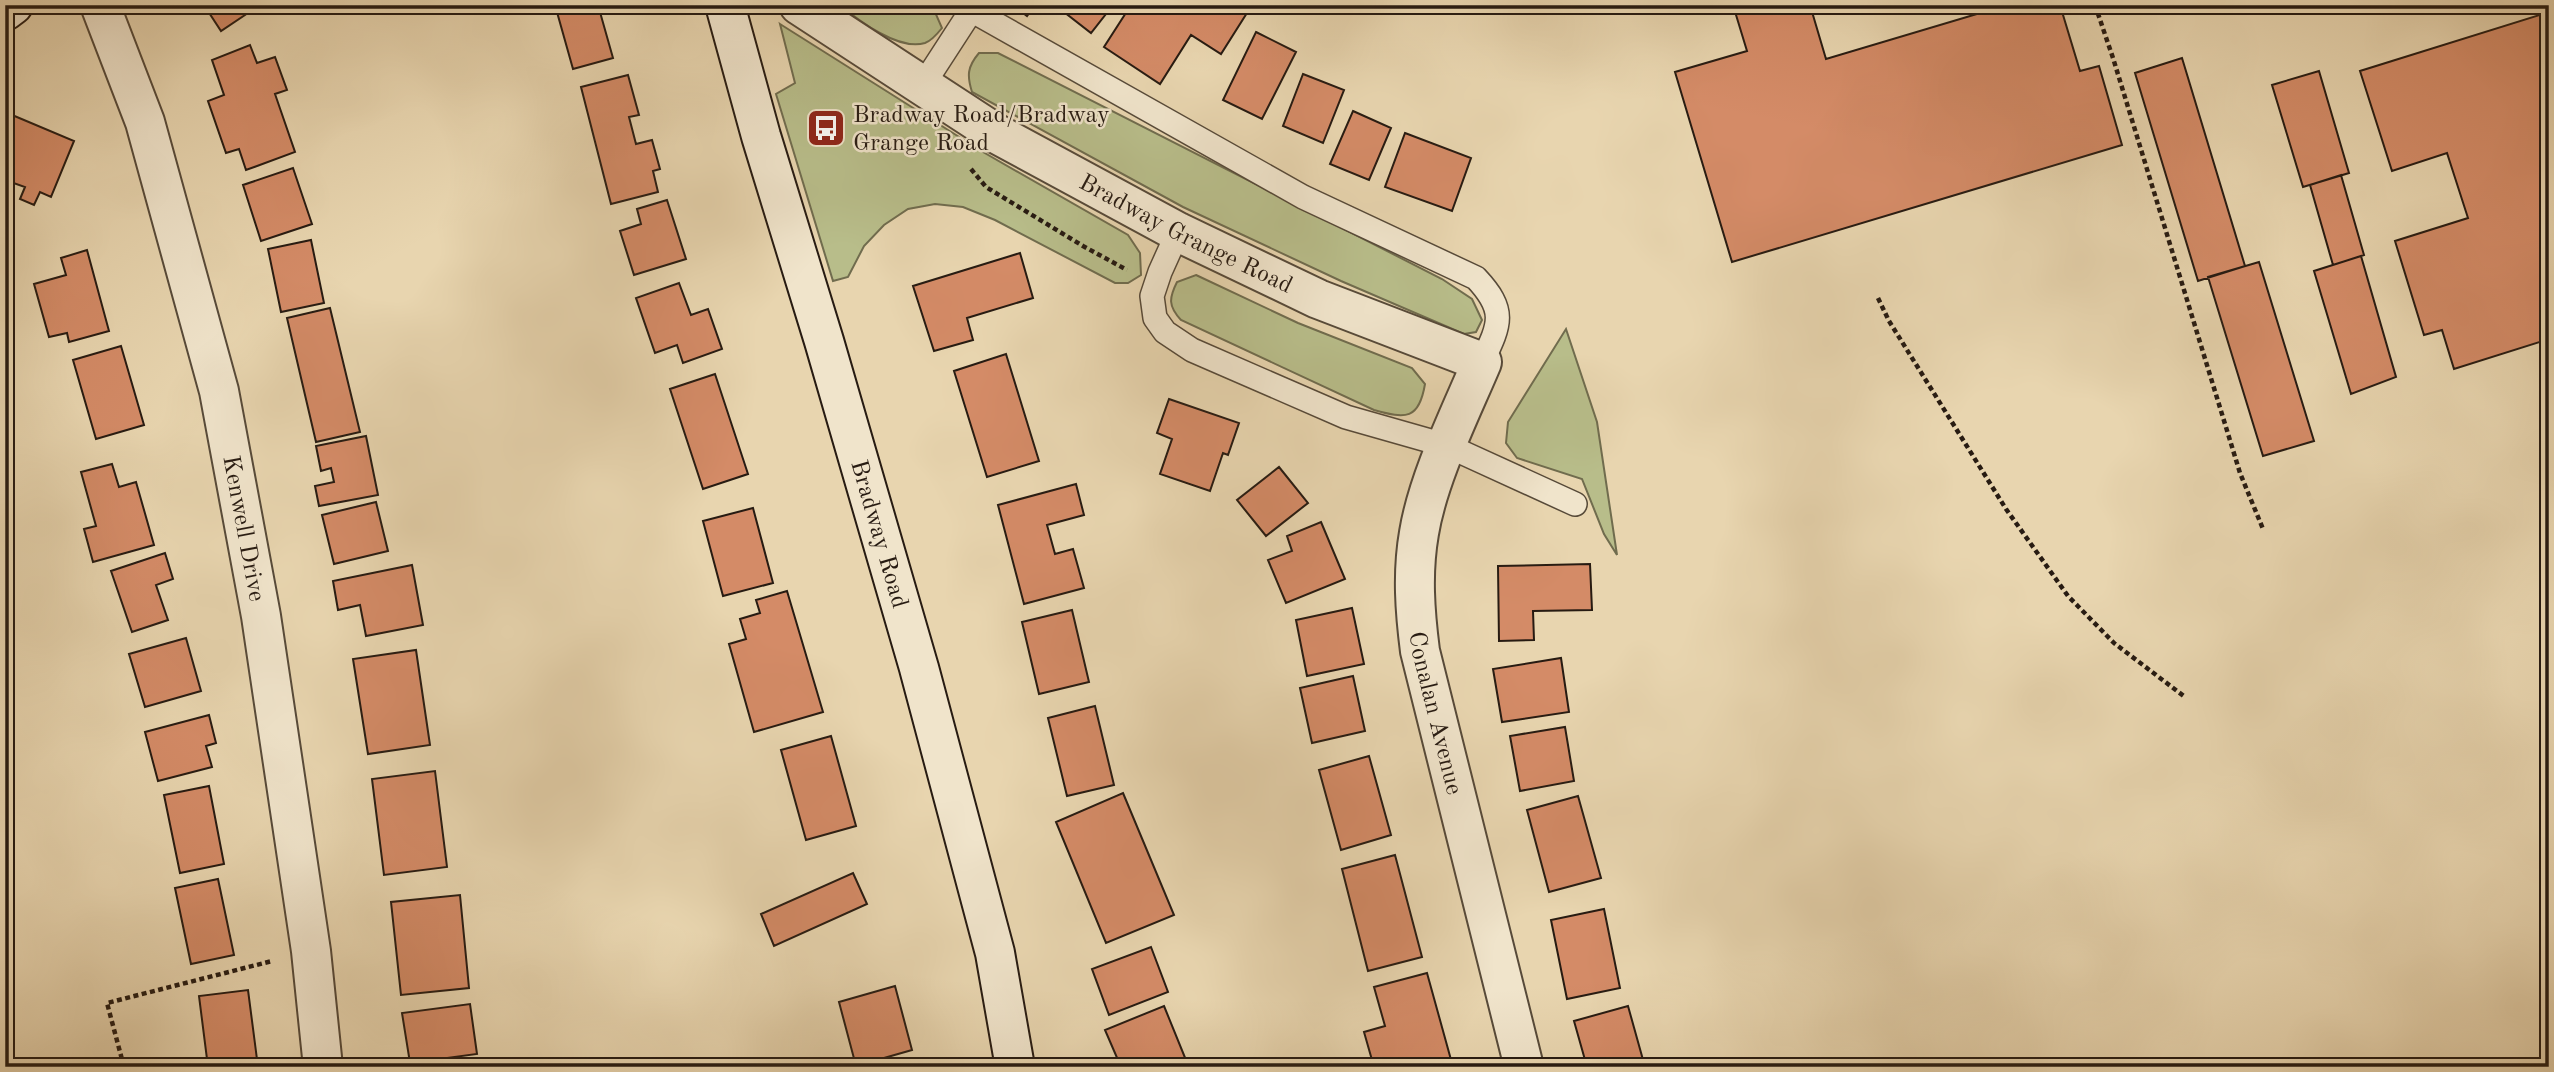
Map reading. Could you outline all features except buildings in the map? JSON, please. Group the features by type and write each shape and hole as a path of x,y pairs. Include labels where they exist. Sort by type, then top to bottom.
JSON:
{"street":[{"path":"5,11 13,5"},
{"name":"Kenwell Drive","path":"100,5 125,64 145,122 219,391 261,616 311,951 323,1067"},
{"name":"Bradway Road","path":"724,5 923,680 995,953 1015,1067"},
{"name":"Bradway Grange Road","path":"799,5 995,133 1178,232 1318,299 1482,362"},
{"name":"Conalan Avenue","path":"1482,362 1434,481 1419,532 1415,578 1416,616 1420,652 1524,1067"}],"lane":[{"path":"923,85 967,8 1303,197 1476,278 1493,295 1499,318 1494,337 1482,362"},
{"path":"1178,232 1152,296 1155,318 1165,332 1192,350 1346,417 1448,446 1575,504"}],"path":[{"path":"2095,5 2240,473 2263,529"},
{"path":"964,159 986,187 1083,246 1156,285"},
{"path":"1878,298 1889,321 2006,509 2068,596 2114,643 2185,697"},
{"path":"124,1067 107,1003 311,951"}],"green space":[{"path":"840,5 928,5 935,12 942,28 925,43 903,43 880,33"},
{"path":"780,24 983,152 1128,235 1140,253 1141,275 1128,283 1115,283 995,220 963,207 935,204 908,209 884,225 864,246 848,277 833,281 776,94 795,83"},
{"path":"979,53 998,53 1442,279 1472,299 1482,320 1476,332 1464,334 1341,281 1183,207 972,92 969,72"},
{"path":"1196,275 1298,323 1412,368 1425,384 1419,405 1409,414 1403,415 1374,410 1181,320 1172,306 1172,293 1177,282"},
{"path":"1566,329 1597,422 1617,555 1604,534 1582,479 1517,458 1506,443 1508,422"}],"place":[{"name":"Bradway Road/Bradway Grange Road","path":"826,128"}]}
